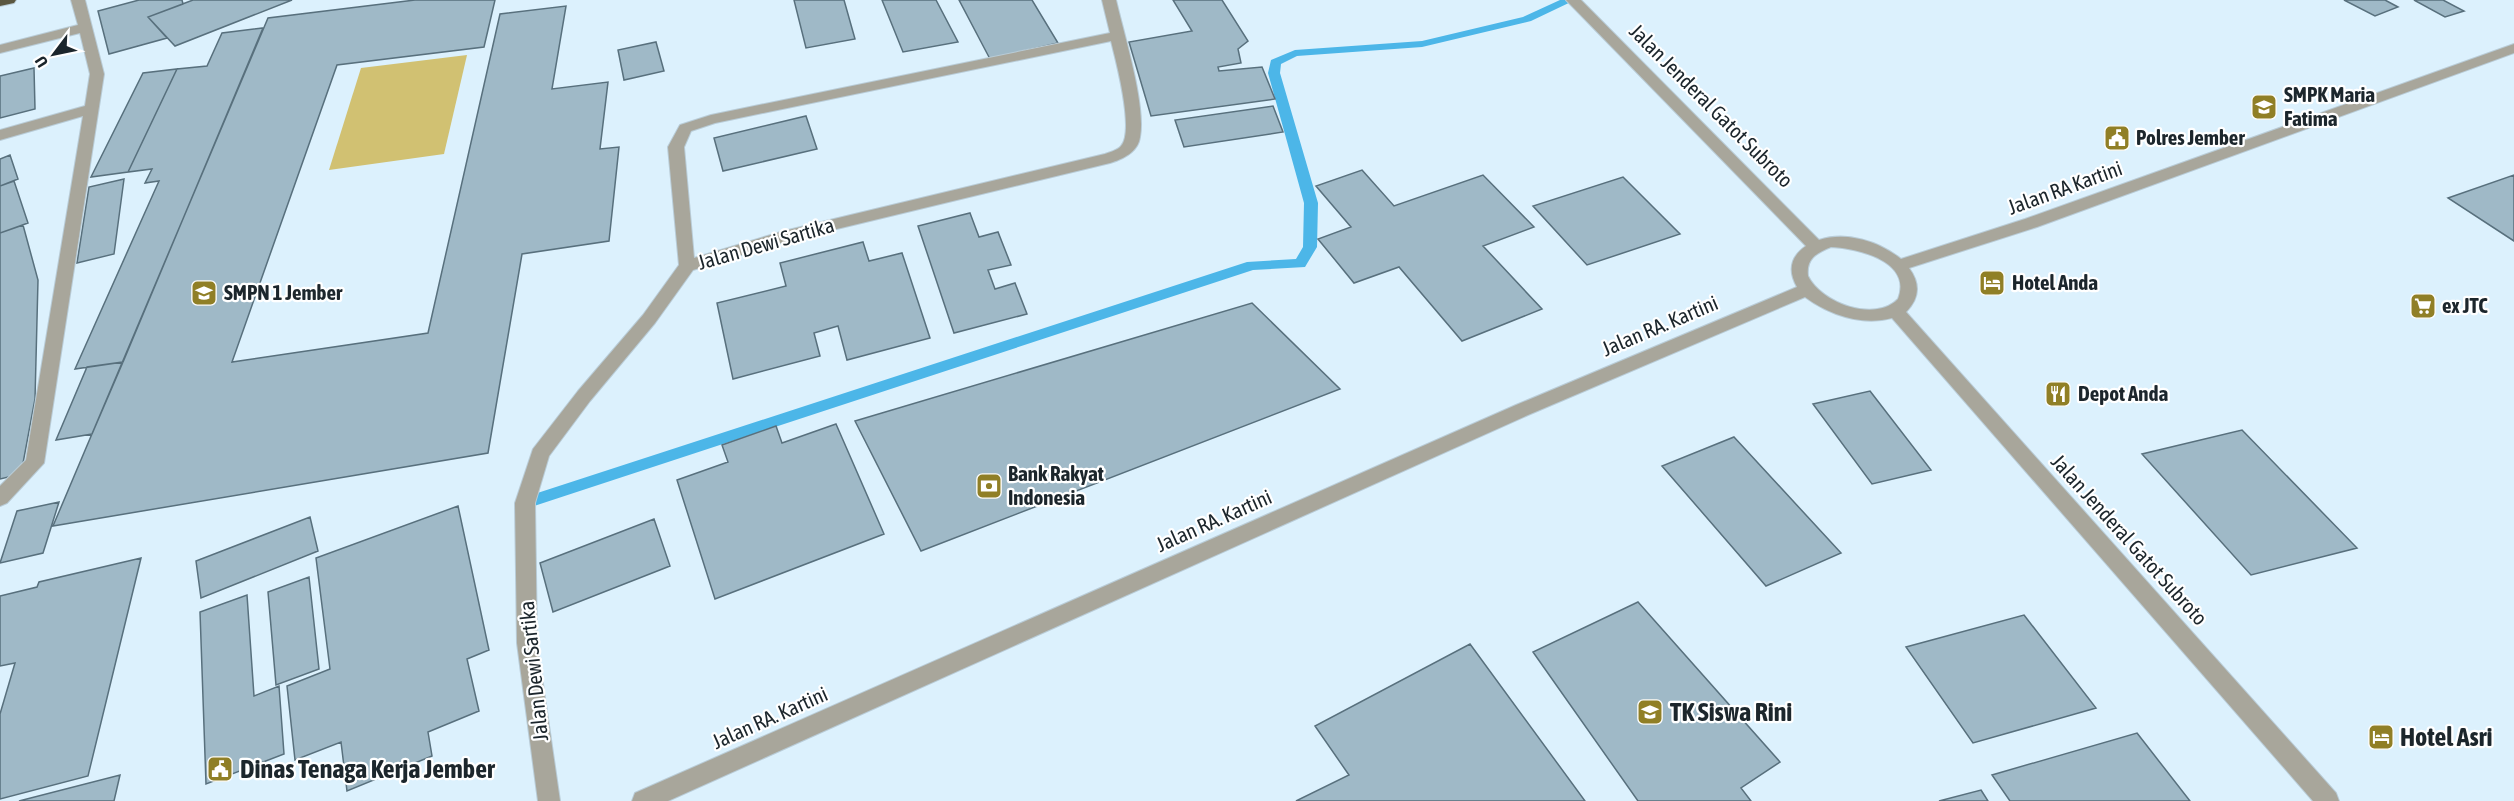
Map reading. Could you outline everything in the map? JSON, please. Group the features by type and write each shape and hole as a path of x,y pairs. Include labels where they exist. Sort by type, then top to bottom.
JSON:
{"highway":[{"path":"0,2 9,0"}],"street":[{"path":"0,498 35,463 97,74 78,0"},
{"name":"Jalan Dewi Sartika","path":"549,801 527,643 525,503 540,454 584,396 649,319 687,266 784,236 1110,158 1125,150 1133,139 1133,106 1115,36 1109,0"},
{"name":"Jalan Jenderal Gatot Subroto","path":"1573,0 1815,246"},
{"path":"0,49 86,27"},
{"path":"687,266 676,147 685,128 711,119 1115,36"},
{"name":"Jalan RA Kartini","path":"1899,265 2031,222 2514,48"},
{"path":"0,135 91,109"},
{"path":"1830,242 1848,242 1867,246 1885,254 1899,265 1908,278 1911,290 1906,302 1895,310 1879,315 1860,314 1839,309 1821,301 1807,289 1800,276 1798,264 1803,253 1815,246 1830,242"},
{"name":"Jalan RA. Kartini","path":"643,801 1511,415 1807,289"},
{"name":"Jalan Jenderal Gatot Subroto","path":"1895,310 2328,801"}],"shaded area":[{"path":"467,55 444,154 329,170 361,68"}],"building":[{"path":"139,0 182,0 183,4 148,17 167,38 109,54 98,11"},
{"path":"193,0 292,0 175,46 148,17"},
{"name":"SMPN 1 Jember","path":"415,0 495,0 484,47 337,65 232,362 428,333 500,14 566,6 552,89 608,82 600,149 619,147 609,241 522,254 488,453 53,526 268,18"},
{"path":"794,0 844,0 855,39 806,48"},
{"path":"882,0 936,0 958,42 903,52"},
{"path":"959,0 1032,0 1058,43 990,59"},
{"path":"1173,0 1222,0 1248,41 1238,49 1241,63 1218,67 1219,71 1262,67 1275,99 1151,116 1129,42 1192,31"},
{"path":"2344,0 2385,0 2398,7 2375,16"},
{"path":"2414,0 2443,0 2464,11 2445,17"},
{"path":"263,28 123,362 75,369 159,181 145,183 152,169 128,172 177,69 207,66 222,33"},
{"path":"656,42 664,71 624,80 618,50"},
{"path":"34,68 35,109 0,118 0,76"},
{"path":"177,69 128,172 91,177 143,73"},
{"path":"1273,106 1283,132 1184,147 1175,120"},
{"path":"806,116 817,149 723,171 714,138"},
{"path":"10,155 18,179 0,186 0,159"},
{"path":"1362,170 1394,206 1483,175 1534,227 1483,246 1542,309 1462,341 1399,267 1354,283 1318,239 1351,227 1316,186"},
{"path":"2514,175 2514,241 2448,198"},
{"path":"1623,177 1680,234 1587,265 1533,206"},
{"path":"124,179 114,254 77,263 89,187"},
{"path":"14,181 28,223 0,233 0,186"},
{"path":"970,213 979,237 998,232 1011,265 988,270 995,289 1015,283 1027,314 954,333 918,226"},
{"path":"23,225 38,280 35,399 21,474 0,479 0,233"},
{"path":"863,242 869,261 902,253 930,338 847,360 838,326 814,333 820,356 733,379 717,303 786,286 780,263"},
{"name":"Bank Rakyat Indonesia","path":"1252,303 1340,389 921,551 855,421"},
{"path":"123,362 92,434 56,440 87,367"},
{"path":"1870,391 1931,470 1872,484 1813,404"},
{"path":"836,424 884,534 715,599 677,480 728,462 722,445 776,426 782,443"},
{"path":"2242,430 2357,548 2251,575 2142,454"},
{"path":"1734,437 1841,553 1766,586 1662,466"},
{"path":"59,502 43,553 0,563 17,511"},
{"path":"458,506 489,650 467,659 479,711 428,732 432,756 347,791 341,742 295,760 287,686 330,669 316,558"},
{"path":"310,517 318,551 201,598 196,561"},
{"path":"654,519 670,566 553,612 540,563"},
{"path":"141,558 88,776 0,799 0,714 15,663 0,666 0,596 37,587 39,582"},
{"path":"309,577 319,669 276,685 268,592"},
{"path":"247,595 254,696 279,686 284,754 206,784 200,612"},
{"path":"1638,602 1780,762 1741,788 1751,801 1638,801 1533,652"},
{"path":"2024,615 2096,708 1973,743 1906,647"},
{"path":"1470,644 1585,801 1296,801 1349,775 1315,726"},
{"path":"2137,733 2190,801 2010,801 1992,775"},
{"path":"120,775 114,801 19,801"},
{"path":"1981,790 1988,801 1939,801"}],"waterway":[{"path":"525,503 1252,265 1300,264 1310,247 1311,203 1274,73 1275,62 1295,53 1422,44 1527,19 1569,0"}],"place":[{"name":"SMPK Maria Fatima","path":"2264,107"},
{"name":"Polres Jember","path":"2117,138"},
{"name":"Hotel Anda","path":"1992,283"},
{"name":"SMPN 1 Jember","path":"204,293"},
{"name":"ex JTC","path":"2423,306"},
{"name":"Depot Anda","path":"2058,394"},
{"name":"Bank Rakyat Indonesia","path":"989,486"},
{"name":"TK Siswa Rini","path":"1650,712"},
{"name":"Hotel Asri","path":"2381,737"},
{"name":"Dinas Tenaga Kerja Jember","path":"220,769"}]}
